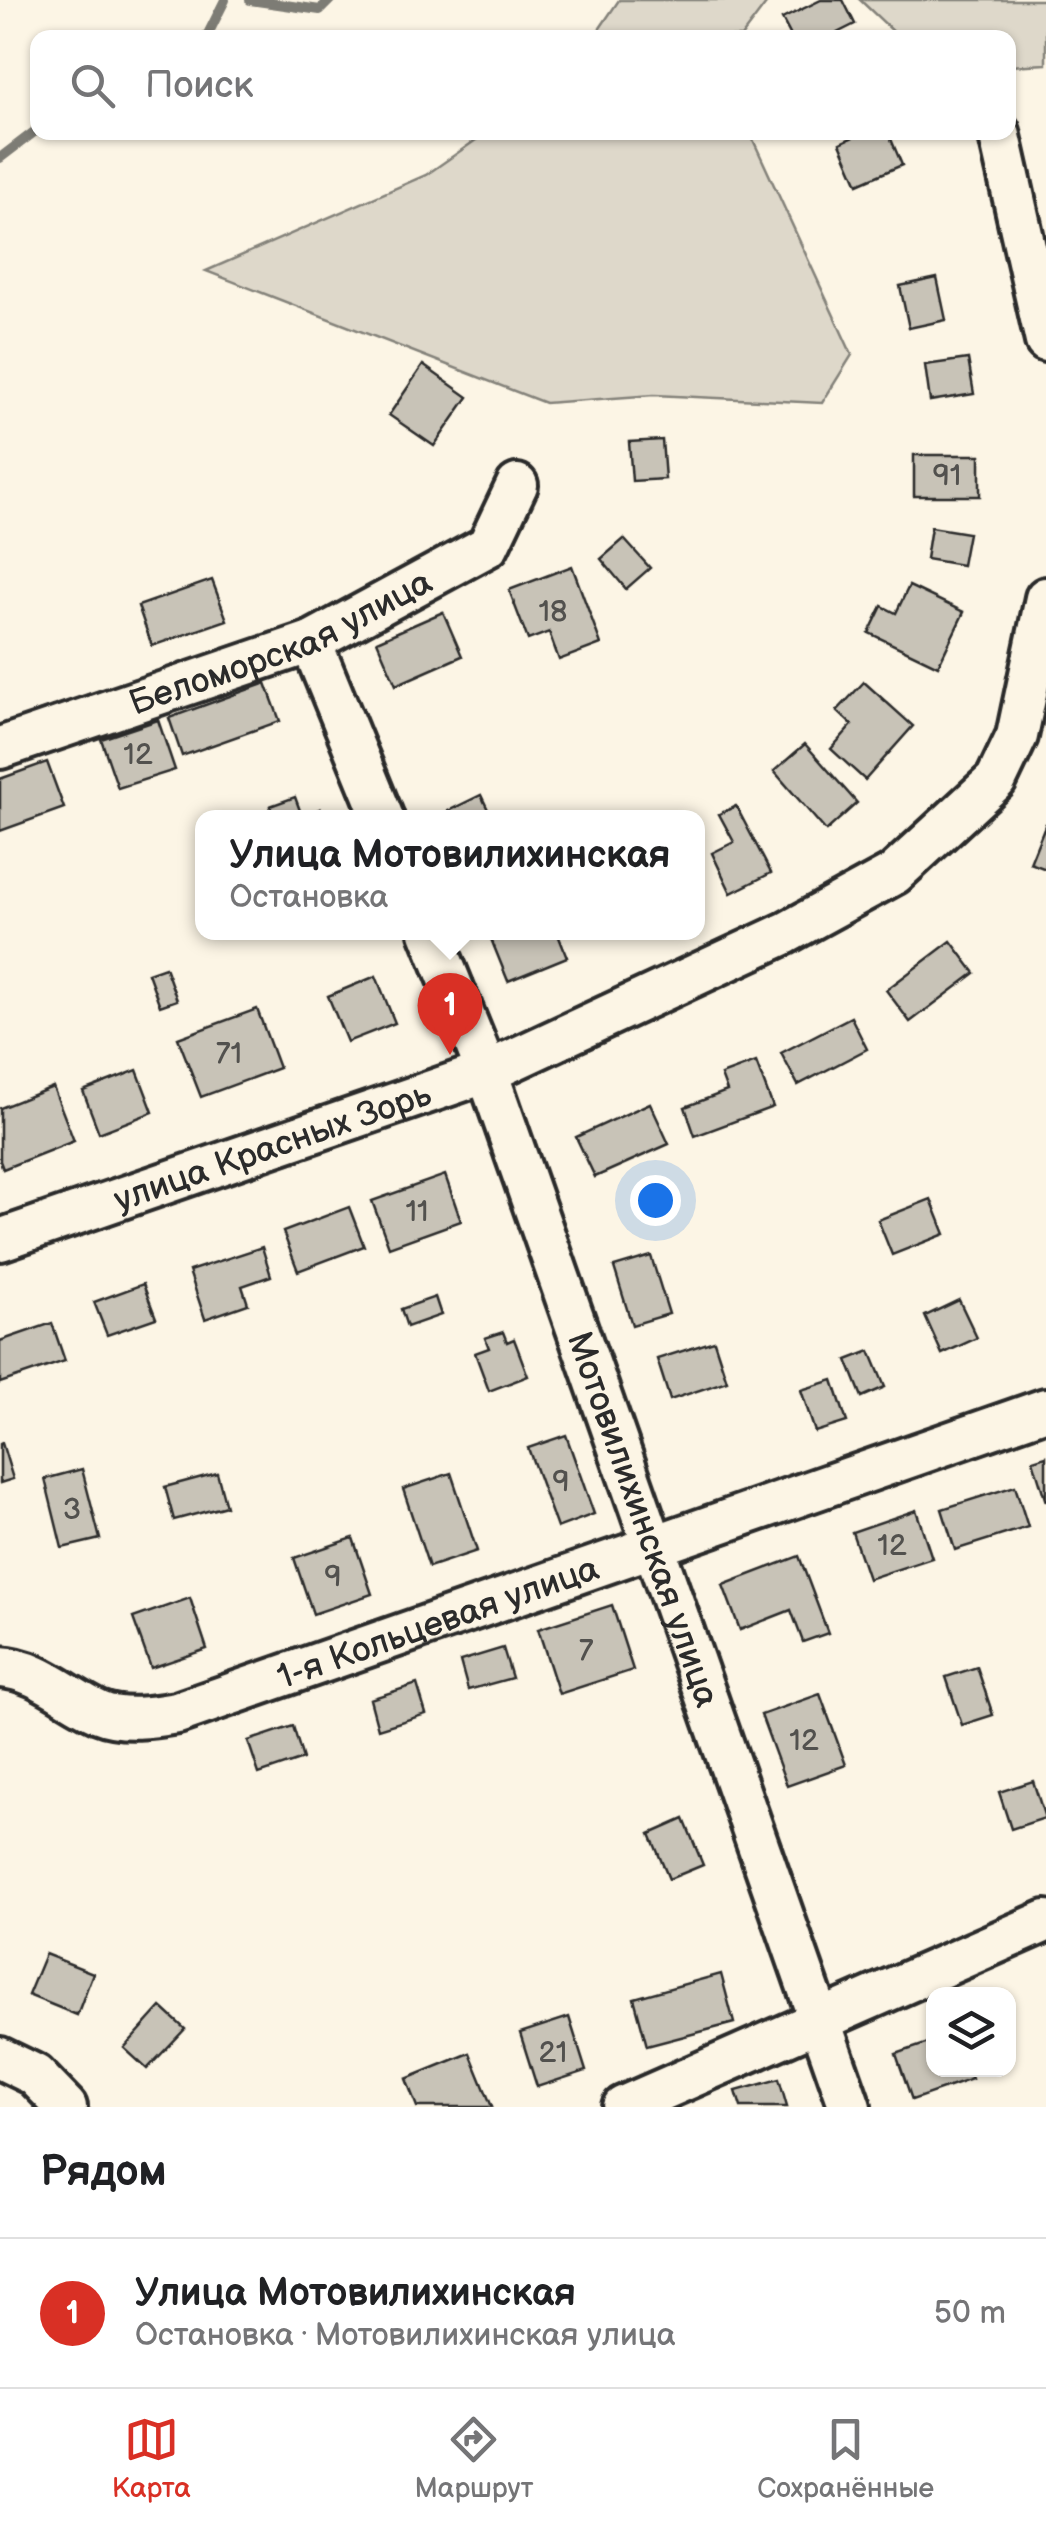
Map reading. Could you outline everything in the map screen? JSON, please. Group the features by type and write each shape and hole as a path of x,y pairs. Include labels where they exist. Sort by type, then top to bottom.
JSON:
{"street":[{"path":"1001,140 1046,341"},
{"name":"Беломорская улица","path":"0,748 311,642 488,546 517,485"},
{"name":"улица Красных Зорь","path":"0,1240 487,1072 786,933 894,874 996,780 1031,738 1046,598"},
{"path":"311,642 379,810"},
{"name":"Мотовилихинская улица","path":"433,940 487,1072 817,2022 850,2107"},
{"name":"1-я Кольцевая улица","path":"0,1667 34,1675 103,1714 142,1719 177,1713 1046,1409"},
{"path":"623,2107 1046,1921"},
{"path":"0,2058 35,2075 66,2107"}],"shaded area":[{"path":"619,0 769,0 746,30 599,30"},
{"path":"860,0 1046,0 1046,64 1016,66 1016,30 892,30"},
{"path":"476,140 753,140 852,355 822,403 654,395 545,403 206,271 426,175"}],"building":[{"path":"821,0 843,0 855,24 843,30 788,30 782,19"},
{"path":"891,140 902,165 858,184 840,143"},
{"path":"937,278 946,320 909,328 900,286"},
{"path":"968,359 974,394 930,401 925,365"},
{"path":"423,365 468,397 434,446 389,415"},
{"path":"662,440 665,479 632,481 629,442"},
{"path":"914,455 980,455 980,496 914,496"},
{"path":"931,527 968,533 962,565 926,559"},
{"path":"624,539 650,568 626,589 601,559"},
{"path":"572,566 601,644 559,660 549,632 528,640 509,590"},
{"path":"212,580 227,620 152,646 138,606"},
{"path":"909,586 964,612 938,666 869,633 882,606 896,613"},
{"path":"443,612 462,656 396,685 377,641"},
{"path":"864,682 913,726 865,780 831,749 852,725 837,711"},
{"path":"266,683 280,721 182,756 169,718"},
{"path":"158,720 175,770 118,788 101,739"},
{"path":"805,744 857,803 826,831 774,771"},
{"path":"47,762 64,808 0,831 0,779"},
{"path":"481,795 488,810 450,810"},
{"path":"295,797 300,810 271,810 270,806"},
{"path":"736,806 771,873 731,893 712,853 734,842 719,814"},
{"path":"1046,823 1046,869 1030,863"},
{"path":"491,940 560,940 567,957 508,981"},
{"path":"951,941 975,973 910,1022 886,990"},
{"path":"165,967 177,1000 160,1006 148,973"},
{"path":"376,976 395,1023 347,1042 328,996"},
{"path":"257,1009 279,1068 201,1097 178,1038"},
{"path":"851,1017 867,1049 798,1085 781,1053"},
{"path":"756,1062 773,1107 695,1136 685,1107 727,1091 721,1075"},
{"path":"137,1070 153,1112 99,1133 83,1091"},
{"path":"53,1087 74,1141 3,1169 0,1108"},
{"path":"650,1103 669,1144 595,1177 576,1137"},
{"path":"445,1175 461,1221 389,1247 372,1201"},
{"path":"931,1199 945,1234 892,1255 878,1220"},
{"path":"349,1207 364,1246 298,1271 283,1232"},
{"path":"262,1247 271,1276 242,1286 248,1304 205,1319 189,1271"},
{"path":"651,1256 669,1314 632,1325 614,1267"},
{"path":"143,1284 156,1318 107,1335 94,1302"},
{"path":"435,1297 441,1315 407,1327 401,1309"},
{"path":"959,1300 977,1338 942,1354 925,1316"},
{"path":"52,1323 65,1361 0,1383 0,1341"},
{"path":"503,1332 507,1342 514,1339 528,1376 489,1391 475,1353 489,1348 485,1338"},
{"path":"714,1341 727,1381 670,1400 657,1359"},
{"path":"870,1351 885,1387 862,1397 847,1360"},
{"path":"833,1380 847,1422 815,1432 801,1390"},
{"path":"566,1435 594,1514 557,1528 528,1448"},
{"path":"0,1444 13,1479 0,1483"},
{"path":"1046,1456 1046,1502 1033,1460"},
{"path":"82,1469 100,1539 62,1548 45,1479"},
{"path":"217,1473 226,1506 174,1520 165,1487"},
{"path":"451,1473 477,1551 429,1567 403,1489"},
{"path":"1015,1486 1028,1527 955,1550 942,1509"},
{"path":"916,1510 932,1558 868,1579 852,1532"},
{"path":"353,1538 372,1594 313,1614 294,1558"},
{"path":"799,1556 828,1633 803,1642 791,1610 740,1630 723,1585"},
{"path":"190,1598 207,1649 151,1668 133,1618"},
{"path":"612,1605 633,1670 559,1694 538,1629"},
{"path":"503,1648 512,1678 468,1690 460,1661"},
{"path":"977,1667 993,1715 962,1725 946,1677"},
{"path":"417,1684 426,1714 378,1729 370,1699"},
{"path":"820,1694 846,1765 787,1786 761,1715"},
{"path":"293,1726 303,1759 259,1774 248,1741"},
{"path":"1033,1781 1045,1818 1011,1829 999,1792"},
{"path":"684,1819 703,1865 669,1879 650,1834"},
{"path":"45,1954 93,1973 77,2015 28,1995"},
{"path":"721,1974 734,2023 647,2046 634,1998"},
{"path":"161,2007 185,2029 147,2069 124,2048"},
{"path":"569,2017 586,2071 537,2087 520,2033"},
{"path":"926,2044 926,2077 972,2079 912,2100 896,2054"},
{"path":"470,2053 492,2107 417,2107 406,2079"},
{"path":"779,2079 787,2107 741,2107 736,2091"}],"waterway":[{"path":"210,30 225,0"},
{"path":"250,0 320,10 330,0"},
{"path":"0,158 30,135"}],"place":[{"name":"Улица Мотовилихинская","path":"450,1055"}]}
